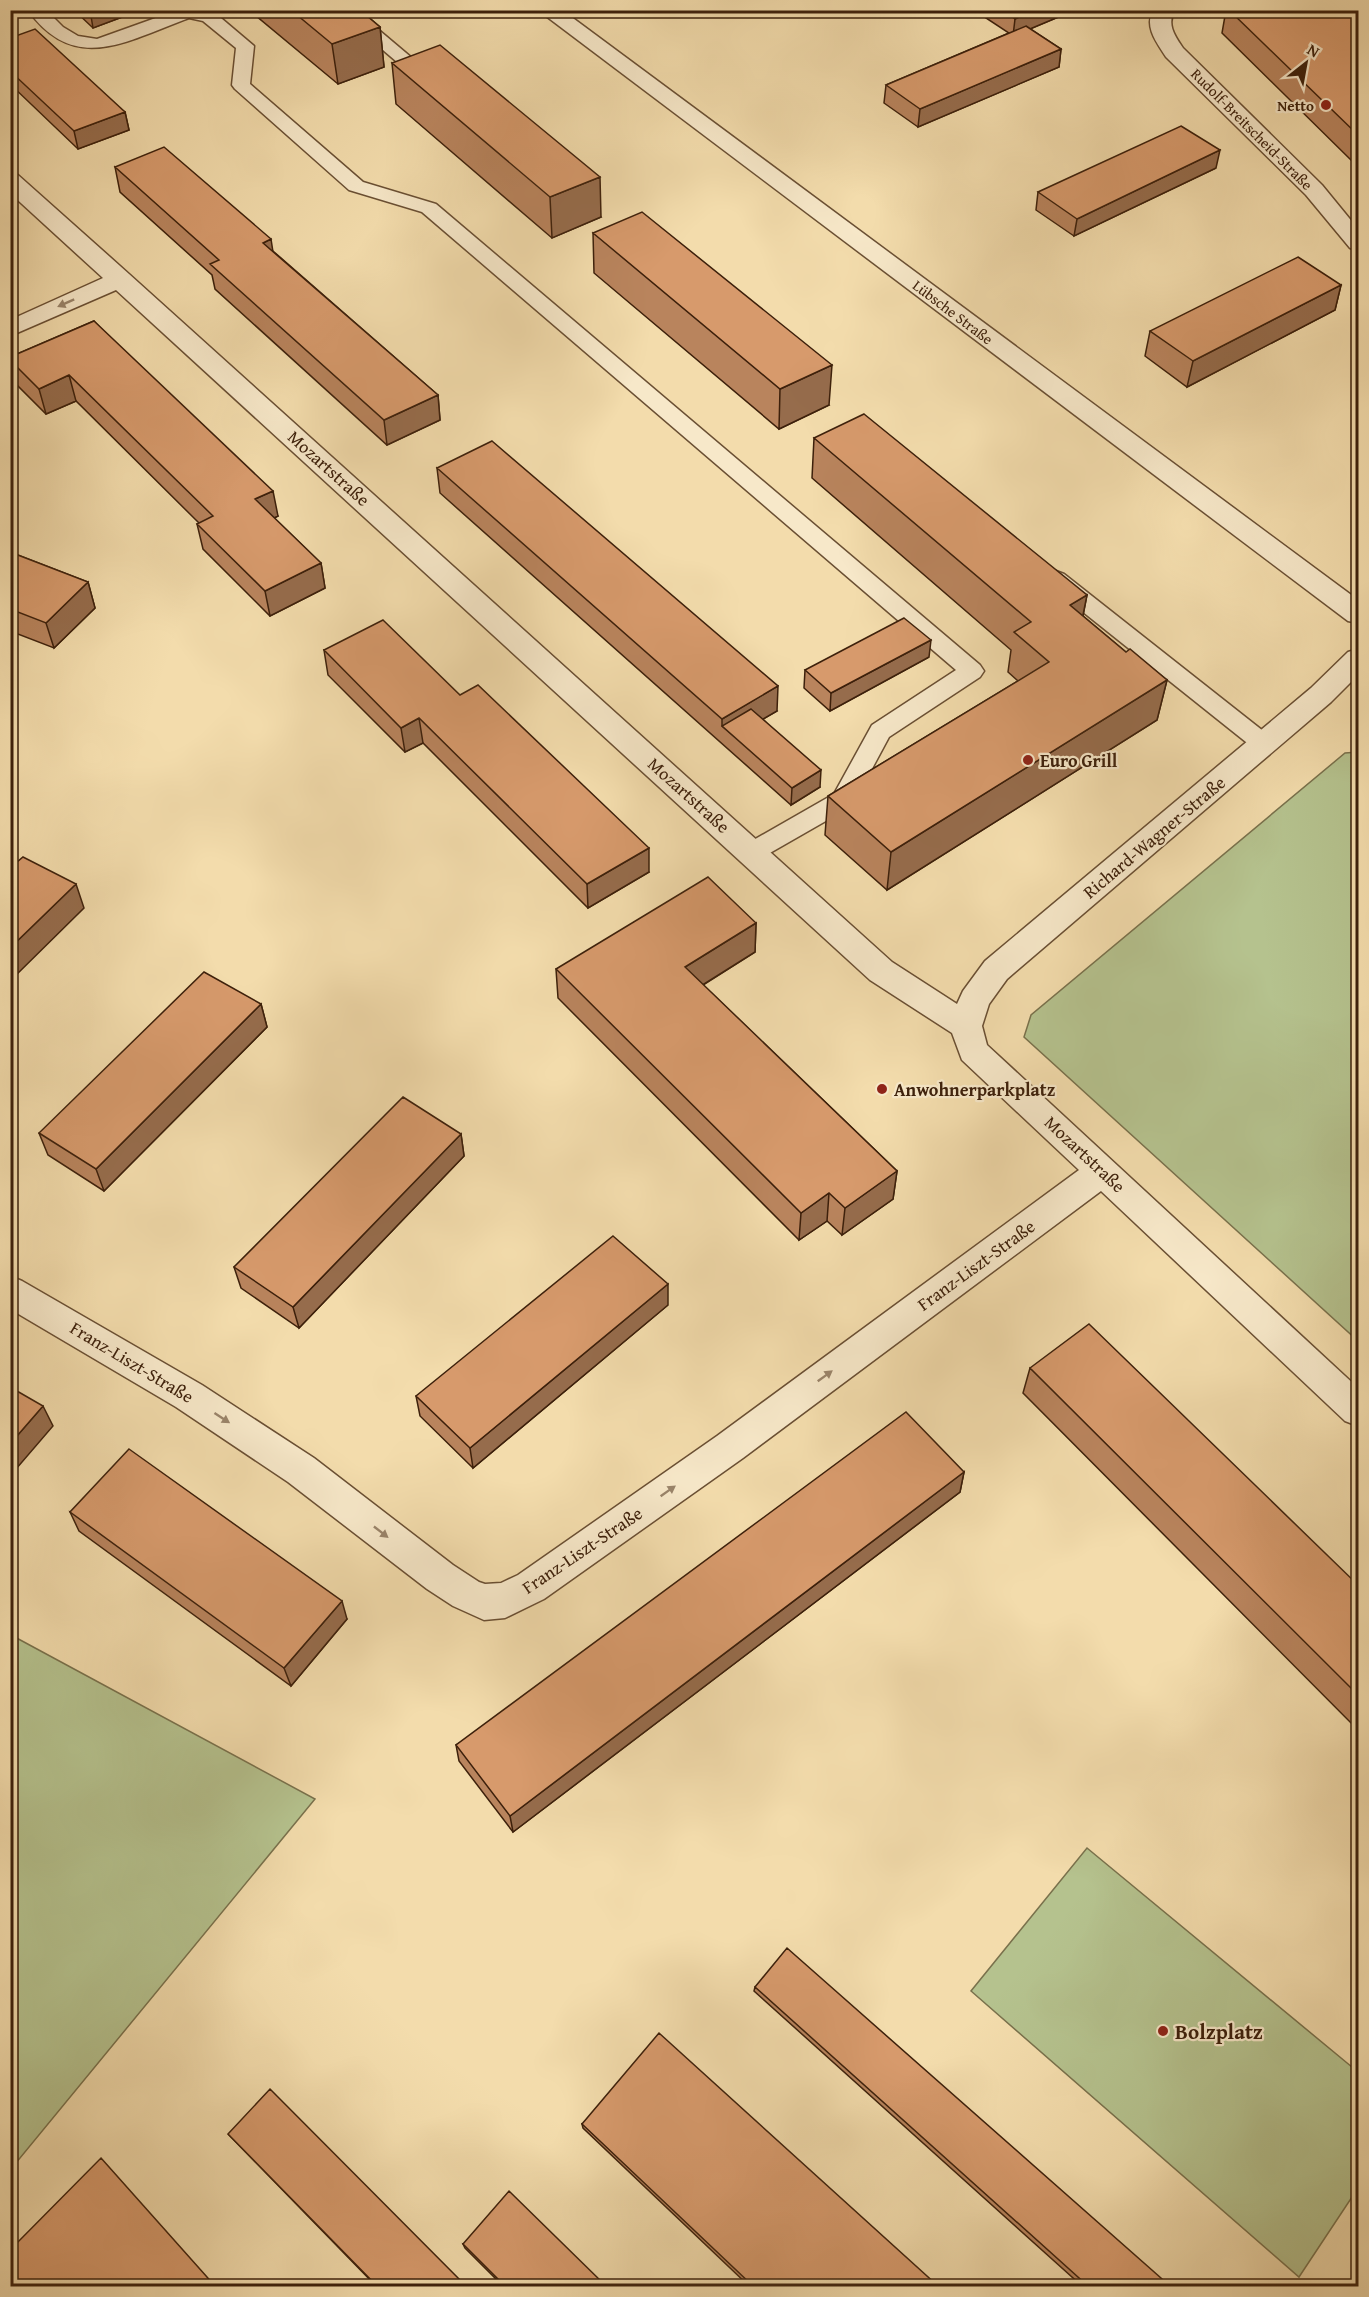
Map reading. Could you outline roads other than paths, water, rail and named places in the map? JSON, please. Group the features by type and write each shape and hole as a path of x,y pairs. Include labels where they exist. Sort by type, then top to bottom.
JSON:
{"street":[{"name":"Lübsche Straße","path":"548,10 1359,614"},
{"name":"Rudolf-Breitscheid-Straße","path":"1159,12 1161,31 1174,51 1314,190 1359,243"},
{"name":"Mozartstraße","path":"10,180 881,971 966,1026 973,1051 1359,1410"},
{"path":"10,328 120,279"},
{"name":"Richard-Wagner-Straße","path":"966,1026 974,1000 996,970 1264,744 1359,659"},
{"name":"Franz-Liszt-Straße","path":"10,1291 189,1396 301,1470 440,1577 484,1602 505,1600 531,1587 730,1447 1103,1171"}],"lane":[{"path":"36,10 57,31 73,41 98,44 188,13 209,17 245,46 240,85 356,186 429,208 972,671 880,731 843,800 752,852"},
{"path":"344,10 416,69"},
{"path":"1041,567 1264,744"}],"place":[{"name":"Netto","path":"1326,105"},
{"name":"Euro Grill","path":"1028,760"},
{"name":"Anwohnerparkplatz","path":"882,1089"},
{"name":"Bolzplatz","path":"1163,2031"}]}
